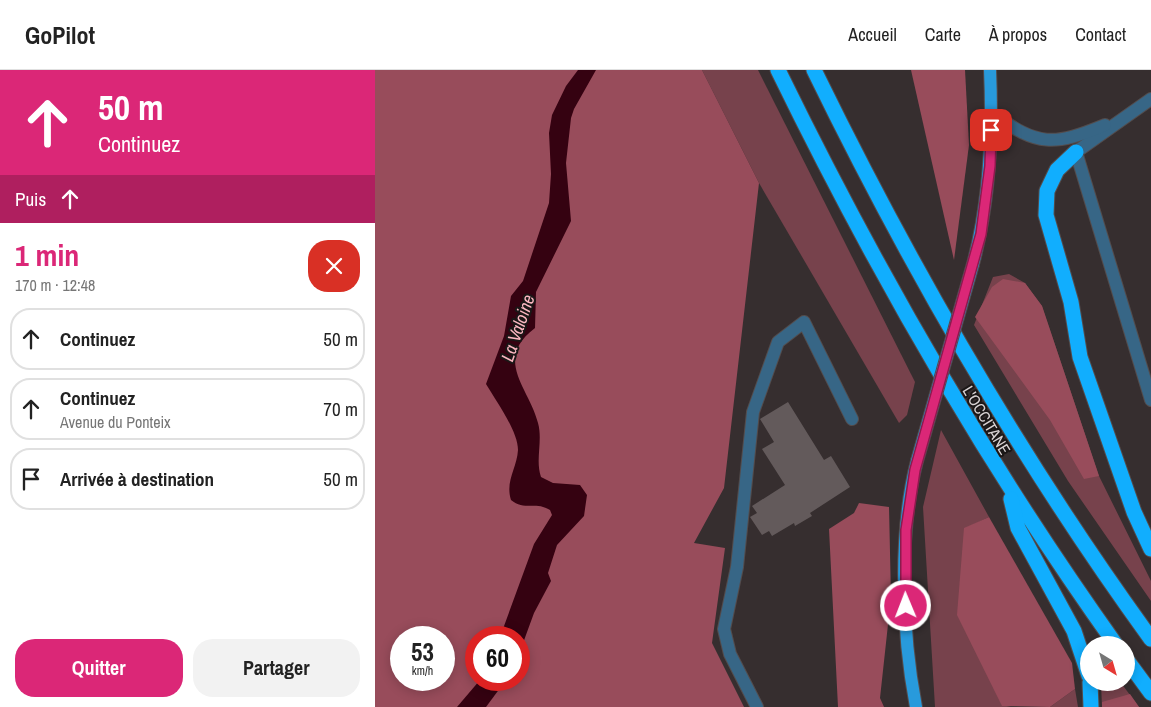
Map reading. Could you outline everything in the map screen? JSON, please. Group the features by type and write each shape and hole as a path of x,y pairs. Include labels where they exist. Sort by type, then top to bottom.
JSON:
{"highway":[{"name":"L'OCCITANE","path":"777,70 882,275 1008,488 1110,636"},
{"name":"L'OCCITANE","path":"814,70 885,210 952,333 1066,517 1151,639"},
{"path":"1076,152 1057,170 1047,191 1046,215 1071,302 1081,358 1134,512 1151,549"},
{"path":"1008,488 1018,528 1074,631 1080,649"},
{"path":"1135,671 1151,693"},
{"path":"1090,691 1091,707"}],"main road":[{"path":"916,707 906,625 905,569 908,507 917,461 981,234 990,166 992,113 990,70"}],"street":[{"path":"1151,99 1076,152 1151,400"},
{"path":"992,113 1022,133 1046,141 1072,139 1126,117"},
{"path":"757,707 730,654 724,629 737,567 753,412 778,342 804,322 852,419"}],"shaded area":[{"path":"375,70 702,70 759,183 724,488 694,543 725,548 712,643 744,707 375,707"},
{"path":"702,70 758,70 915,382 907,415 899,423 759,183"},
{"path":"911,70 965,70 969,145 954,260"},
{"path":"1009,274 1025,283 1042,306 1099,476 1151,581 1151,601 1068,481 974,325 993,277"},
{"path":"1003,279 1025,283 1042,306 1099,476 1084,479 1050,420 975,317 992,287"},
{"path":"941,430 989,517 964,529 1002,705 1011,707 935,707 923,507"},
{"path":"859,503 889,507 891,597 880,698 884,707 838,707 829,529 854,513"},
{"path":"989,517 1072,663 1075,689 1050,707 1002,706 957,615 964,528"},
{"path":"1075,689 1078,707 1050,707"},
{"path":"1101,691 1127,691 1139,707 1102,707"},
{"path":"1130,694 1139,707 1102,707 1102,702"}],"water":[{"name":"La Valoine","path":"578,70 596,70 571,118 566,163 571,221 536,292 535,328 523,340 516,351 515,363 517,374 538,423 540,437 539,471 541,477 553,483 580,485 587,495 584,516 557,545 548,573 551,581 529,626 504,626 534,544 552,515 550,510 545,507 525,506 511,500 509,487 517,457 517,442 506,416 486,384 504,336 511,296 523,281 549,203 551,174 549,133 552,115 566,86"},
{"path":"471,691 498,691 486,707 457,707"}],"building":[{"path":"788,402 824,460 831,456 850,487 810,513 812,516 795,526 794,523 772,536 769,531 762,535 750,517 757,513 752,506 785,485 762,449 774,442 760,419"}],"route":[{"path":"906,606 905,569 908,507 915,470 981,234 990,166 991,130"}]}
